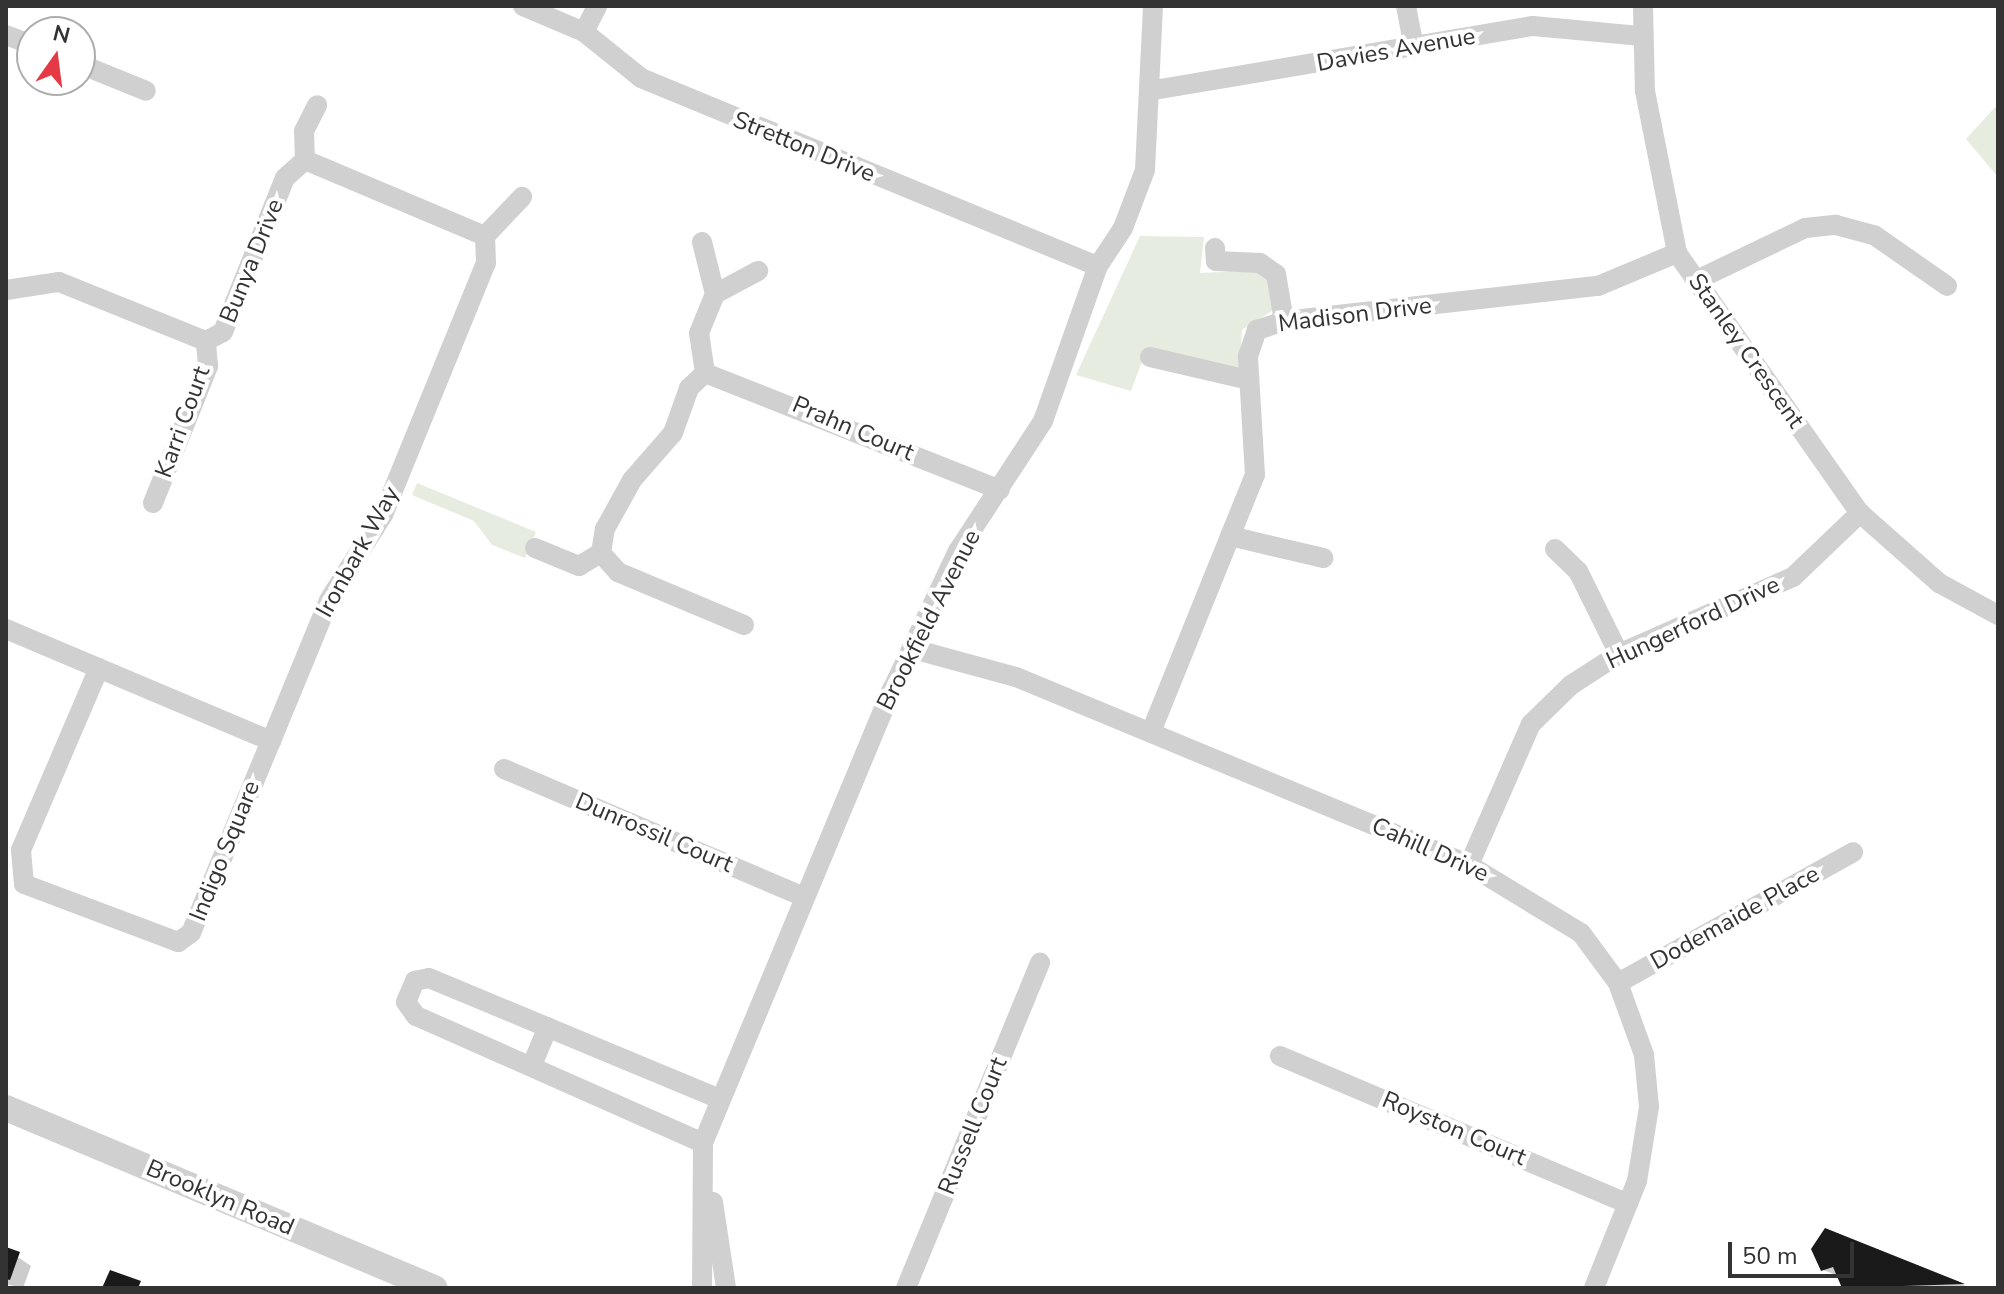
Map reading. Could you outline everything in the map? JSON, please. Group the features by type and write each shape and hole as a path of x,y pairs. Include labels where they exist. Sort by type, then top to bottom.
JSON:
{"street":[{"name":"Stretton Drive","path":"523,6 584,32 641,78 1098,266"},
{"path":"584,32 597,6"},
{"name":"Brookfield Avenue","path":"702,1288 703,1143 804,897 913,649 958,551 1043,421 1098,266 1123,228 1145,170 1154,90 1153,6"},
{"path":"1406,6 1414,48"},
{"name":"Stanley Crescent","path":"1643,6 1640,36 1656,174 1677,253 1860,513 1939,583 1998,615"},
{"name":"Davies Avenue","path":"1154,90 1533,26 1640,36"},
{"path":"96,71 146,91"},
{"path":"317,105 304,131 305,160 485,236 522,197"},
{"name":"Bunya Drive","path":"6,290 59,282 206,341 223,332 285,178 305,160"},
{"path":"1697,280 1805,228 1836,225 1874,235 1947,286"},
{"name":"Ironbark Way","path":"271,741 329,600 383,515 486,263 485,236"},
{"path":"535,548 579,566 601,553 605,529 632,480 673,433 689,388 705,373 699,333 715,294 702,242"},
{"path":"1215,248 1216,261 1260,263 1276,274 1284,321"},
{"name":"Madison Drive","path":"1151,732 1255,475 1249,380 1257,330 1284,321 1598,286 1677,253"},
{"path":"715,294 758,271"},
{"name":"Karri Court","path":"153,503 208,366 206,341"},
{"path":"1150,357 1249,380"},
{"name":"Prahn Court","path":"705,373 1000,490"},
{"name":"Hungerford Drive","path":"1469,865 1531,724 1571,685 1619,654 1793,577 1860,513"},
{"path":"1230,536 1323,558"},
{"path":"1555,549 1578,571 1619,654"},
{"path":"601,553 618,572 744,625"},
{"path":"6,629 271,741"},
{"name":"Cahill Drive","path":"913,649 1016,677 1469,865 1581,933 1618,983 1644,1055 1649,1107 1628,1204 1594,1288"},
{"name":"Indigo Square","path":"99,668 21,850 24,884 178,942 191,933 271,741"},
{"name":"Dunrossil Court","path":"504,769 804,897"},
{"name":"Dodemaide Place","path":"1618,983 1853,852"},
{"name":"Russell Court","path":"906,1288 1040,963"},
{"path":"720,1099 429,978 415,981 406,1002 416,1016 703,1143 726,1288"},
{"path":"532,1065 548,1027"},
{"name":"Royston Court","path":"1280,1056 1628,1204"},
{"name":"Brooklyn Road","path":"6,1108 402,1282 435,1288"}],"shaded area":[{"path":"1998,104 1998,177 1966,139"},
{"path":"1140,236 1204,237 1200,273 1267,270 1275,309 1242,330 1239,374 1147,348 1131,391 1076,375"},
{"path":"417,483 536,532 525,558 492,545 474,521 412,495"}],"building":[{"path":"1825,1228 1965,1284 1842,1288 1833,1267 1821,1271 1811,1249"},
{"path":"6,1247 20,1252 10,1280 6,1279"},
{"path":"110,1270 141,1281 138,1288 102,1288"}]}
